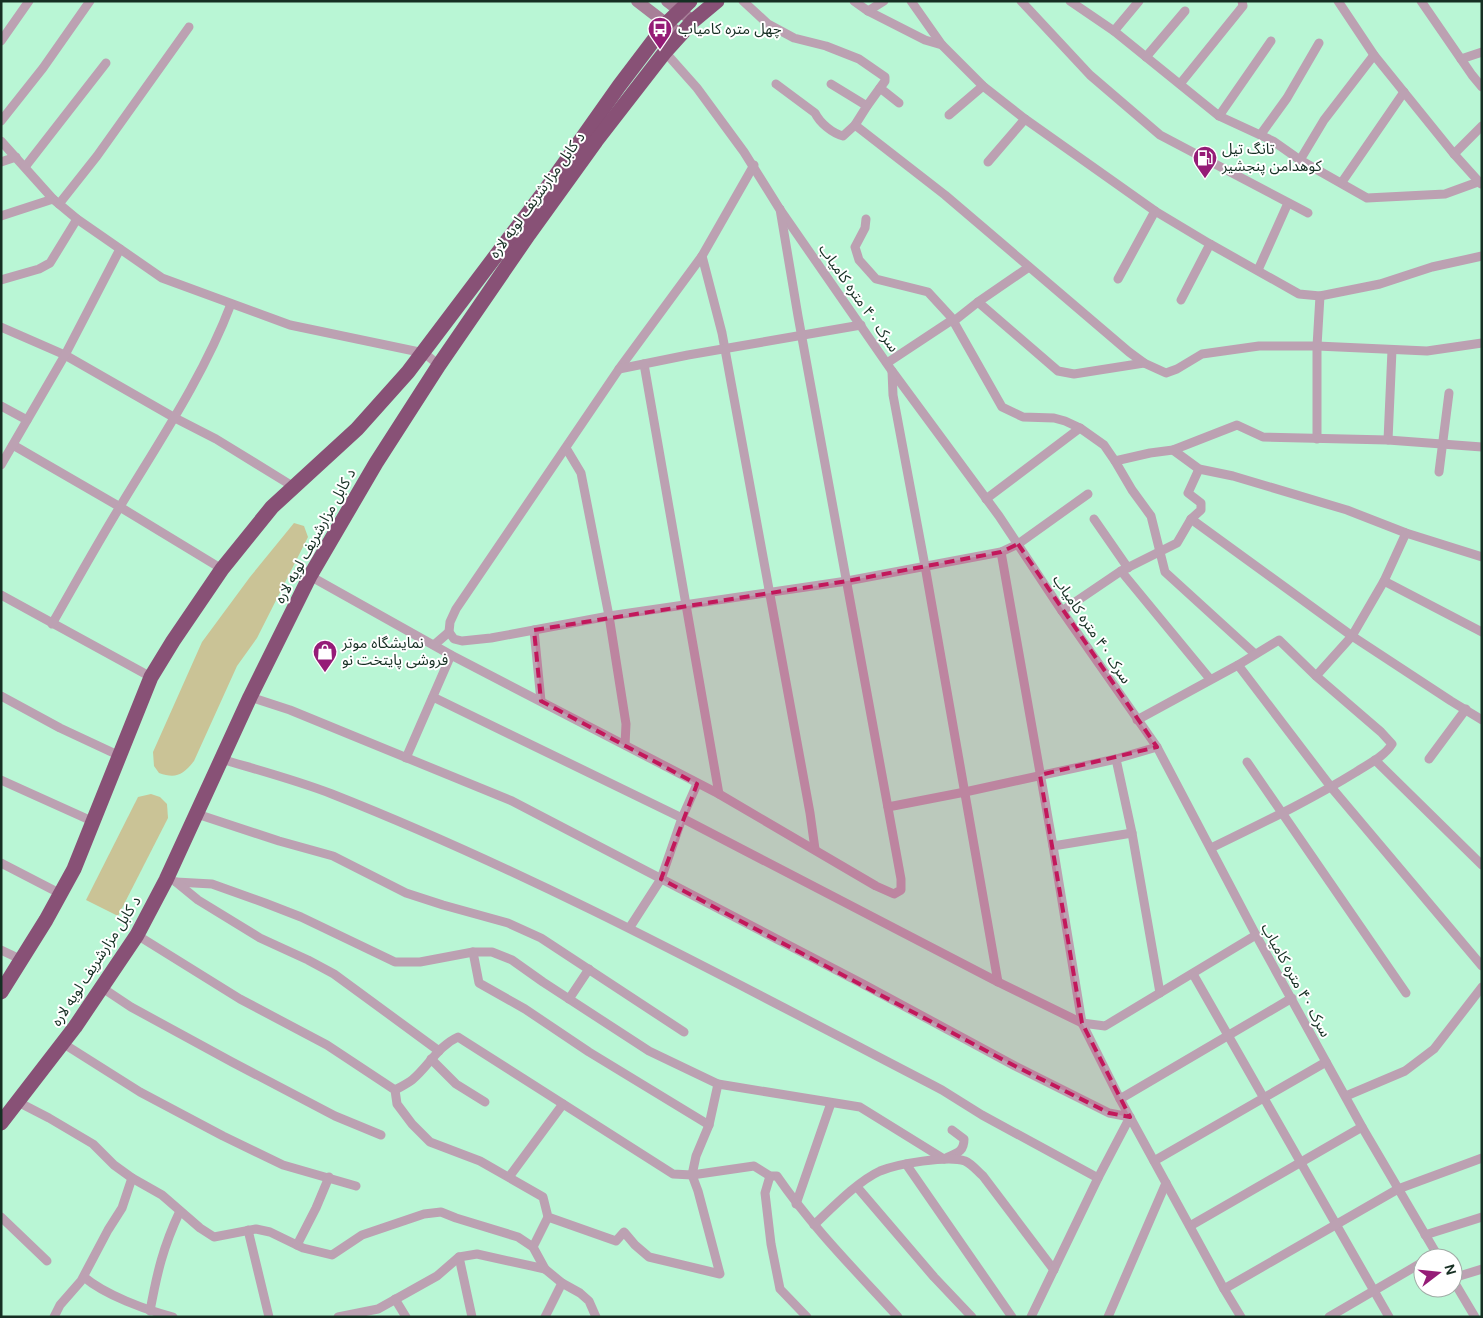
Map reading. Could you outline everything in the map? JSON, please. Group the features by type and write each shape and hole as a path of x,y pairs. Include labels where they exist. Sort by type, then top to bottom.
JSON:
{"highway":[{"name":"د کابل مزارشریف لویه لاره","path":"1,1123 64,1044 171,881 197,814 250,697 310,576 376,463 439,365 596,141 665,52 693,21 717,1"},
{"name":"د کابل مزارشریف لویه لاره","path":"1,992 61,894 74,869 151,677 222,569 272,507 357,430 424,353 538,200 619,86 666,24 678,4"}],"main road":[{"path":"638,1 681,35"},
{"path":"678,4 693,21"}],"street":[{"path":"1,41 29,1"},
{"path":"1,120 43,68 90,1"},
{"path":"744,1 768,24 794,38 826,46 851,56 883,74 885,81 855,126 843,136 837,134 818,118 815,113 776,84"},
{"path":"854,1 868,11 925,40 942,45"},
{"path":"868,11 884,1"},
{"path":"911,1 942,45 983,86 1024,119 1155,212 1299,294 1320,296 1380,284 1432,267 1482,256"},
{"path":"1021,1 1090,75 1160,135 1266,190 1288,204 1308,212"},
{"path":"1114,31 1140,1"},
{"path":"1180,84 1244,6 1242,1"},
{"path":"1073,2 1114,31 1219,116 1261,134 1300,160 1368,198 1445,194 1480,183 1454,154 1374,55 1338,1"},
{"path":"1421,1 1482,87"},
{"path":"1146,57 1185,11"},
{"path":"1,216 56,201 97,156 189,27"},
{"path":"1219,116 1271,41"},
{"path":"1261,134 1286,98 1319,43"},
{"name":"سرک ۴۰ متره کامیاب","path":"665,52 697,88 754,165 780,208 890,367 1018,544 1062,611 1157,747 1256,935 1431,1248"},
{"path":"1461,59 1482,52"},
{"path":"1300,160 1324,120 1374,55"},
{"path":"25,167 106,63"},
{"path":"831,84 867,106"},
{"path":"949,115 983,86"},
{"path":"880,88 899,103"},
{"path":"1342,182 1404,92"},
{"path":"988,162 1024,119"},
{"path":"855,126 945,195 1144,364 1166,373 1202,354 1259,346 1317,346 1427,351 1482,342"},
{"path":"1454,154 1482,126"},
{"path":"1,141 56,201 77,219 162,278 290,325 424,353 439,365"},
{"path":"1,162 16,157"},
{"path":"754,165 702,256 619,369 456,609 450,622 449,632 454,639 462,641 491,638 608,616 847,581 1001,552 1018,544 1088,494"},
{"path":"1258,270 1288,204"},
{"path":"310,576 451,655 719,794 876,886 894,894 901,890 902,879 801,335 780,208"},
{"path":"1118,278 1155,212"},
{"path":"1,280 39,269 50,263 77,219"},
{"path":"866,219 865,228 855,247 858,260 866,270 876,279 928,292 954,322 1002,406 1023,417 1054,418 1080,428 1104,445 1116,460 1132,490 1151,516 1165,572 1254,654"},
{"path":"1181,300 1210,244"},
{"path":"1,465 65,356 120,249"},
{"path":"702,256 722,333 815,849"},
{"path":"998,982 926,566 893,394 890,367 949,322 954,322 978,302 1029,267"},
{"path":"1317,439 1317,346 1320,296"},
{"path":"978,302 1058,371 1074,374 1144,364"},
{"path":"52,624 198,376 231,304"},
{"path":"619,369 724,348 862,325"},
{"path":"1,327 65,356 174,418 216,439 294,487"},
{"path":"1388,440 1392,350"},
{"path":"644,364 719,794"},
{"path":"1439,472 1444,445 1449,393"},
{"path":"1,406 28,420"},
{"path":"1116,460 1173,450 1236,425 1263,437 1388,440 1482,447"},
{"path":"986,499 1080,428"},
{"path":"13,445 222,569"},
{"path":"566,448 581,473 626,724 625,745"},
{"path":"1173,450 1199,469 1232,476 1347,510 1406,533 1482,557"},
{"path":"1062,611 1124,569 1177,543 1191,519 1201,510 1200,503 1188,493 1199,469"},
{"path":"1094,519 1124,569 1210,679"},
{"path":"1191,519 1352,636 1451,702 1482,720"},
{"path":"1316,676 1352,636 1384,580 1406,533"},
{"path":"1001,552 1082,1023 1130,1117 1240,1317"},
{"path":"1384,580 1482,632"},
{"path":"1,595 151,677"},
{"path":"534,630 541,701"},
{"path":"434,645 449,632"},
{"path":"1137,720 1238,665 1279,640 1316,676 1382,732 1392,744 1388,750 1375,760 1331,787 1211,848"},
{"path":"406,758 451,655"},
{"path":"1238,665 1331,787 1482,966"},
{"path":"1,696 60,728 120,756"},
{"path":"250,697 290,710 512,801 1109,1114 1130,1117"},
{"path":"433,697 682,818 998,982 1082,1023 1105,1026 1256,935"},
{"path":"1429,759 1466,709"},
{"path":"888,807 1116,759 1157,747"},
{"path":"221,759 329,793 425,833 630,927 942,1090 982,1115 1098,1178"},
{"path":"1116,759 1132,833 1160,993"},
{"path":"1375,760 1482,865"},
{"path":"1247,762 1406,993"},
{"path":"1,780 94,822"},
{"path":"630,927 661,879 682,818 697,784"},
{"path":"197,814 333,856 406,893 508,923 541,938 684,1032"},
{"path":"1053,846 1132,833"},
{"path":"1,863 61,894"},
{"path":"171,881 212,884 265,903 301,917 395,962 420,962 473,952 492,952 512,960 649,1051 718,1084 860,1108 944,1159"},
{"path":"171,881 260,938 334,974 439,1051"},
{"path":"137,935 240,998 327,1045 395,1090 397,1104 412,1124 430,1142 480,1161 543,1197 548,1217 533,1247"},
{"path":"1,950 20,959"},
{"path":"473,952 479,983 525,1009 589,1052 709,1125"},
{"path":"569,999 589,969"},
{"path":"1193,974 1389,1317"},
{"path":"101,987 131,1007 232,1062 335,1116 381,1135"},
{"path":"1346,1096 1406,1071 1434,1049 1482,987"},
{"path":"1120,1098 1292,998"},
{"path":"395,1090 412,1080 439,1051 458,1037 673,1174 692,1175 754,1166 770,1176 777,1176 796,1204 814,1225 898,1317"},
{"path":"64,1044 140,1092 223,1136 284,1165 356,1186"},
{"path":"431,1059 456,1084 485,1102"},
{"path":"1154,1161 1326,1062"},
{"path":"548,1217 616,1241 624,1232 649,1257 720,1274 698,1190 692,1175 696,1156 709,1125 718,1084"},
{"path":"18,1102 80,1135 93,1144 114,1165 162,1195 180,1212 214,1237 256,1229 270,1232 297,1245 332,1254 362,1235 424,1214 441,1212 518,1237 533,1247 545,1269 562,1283 580,1292 589,1301 596,1317"},
{"path":"796,1204 831,1103"},
{"path":"508,1177 563,1104"},
{"path":"1032,1317 1098,1178 1130,1117"},
{"path":"1190,1226 1362,1127"},
{"path":"944,1159 961,1152 964,1146 964,1139 952,1130"},
{"path":"1224,1289 1398,1189 1482,1158"},
{"path":"814,1225 857,1187 880,1171 906,1164 944,1159 963,1160 983,1176 1054,1270"},
{"path":"906,1164 1012,1317"},
{"path":"770,1176 765,1193 771,1244 780,1289 807,1317"},
{"path":"297,1245 329,1177"},
{"path":"54,1317 60,1305 84,1277 108,1230 122,1208 132,1178"},
{"path":"1108,1317 1166,1183"},
{"path":"857,1187 934,1277 972,1317"},
{"path":"150,1311 157,1272 168,1236 180,1212"},
{"path":"1,1217 47,1261"},
{"path":"1425,1235 1482,1218"},
{"path":"248,1230 269,1317"},
{"path":"338,1317 378,1309 437,1276 459,1257 477,1254 545,1269"},
{"path":"459,1257 472,1317"},
{"path":"1329,1317 1413,1268"},
{"path":"1463,1276 1482,1269"},
{"path":"84,1277 106,1291 150,1311 173,1317"},
{"path":"545,1317 562,1283"},
{"path":"1463,1296 1475,1317"},
{"path":"395,1299 406,1317"}],"highlighted area":[{"path":"1018,544 1157,747 1040,775 1082,1023 1130,1117 1109,1113 1015,1066 661,879 697,784 541,701 534,630 847,581 1001,552"}],"shaded area":[{"path":"294,523 304,526 308,537 257,638 237,666 194,761 183,773 175,776 159,773 154,766 153,752 202,642 250,577"},
{"path":"151,794 160,797 167,804 168,818 118,916 86,900 138,797"}],"place":[{"name":"چهل متره کامیاب","path":"660,50"},
{"name":"تانگ تیل کوهدامن پنجشیر","path":"1205,179"},
{"name":"نمایشگاه موتر فروشی پایتخت نو","path":"325,673"}]}
